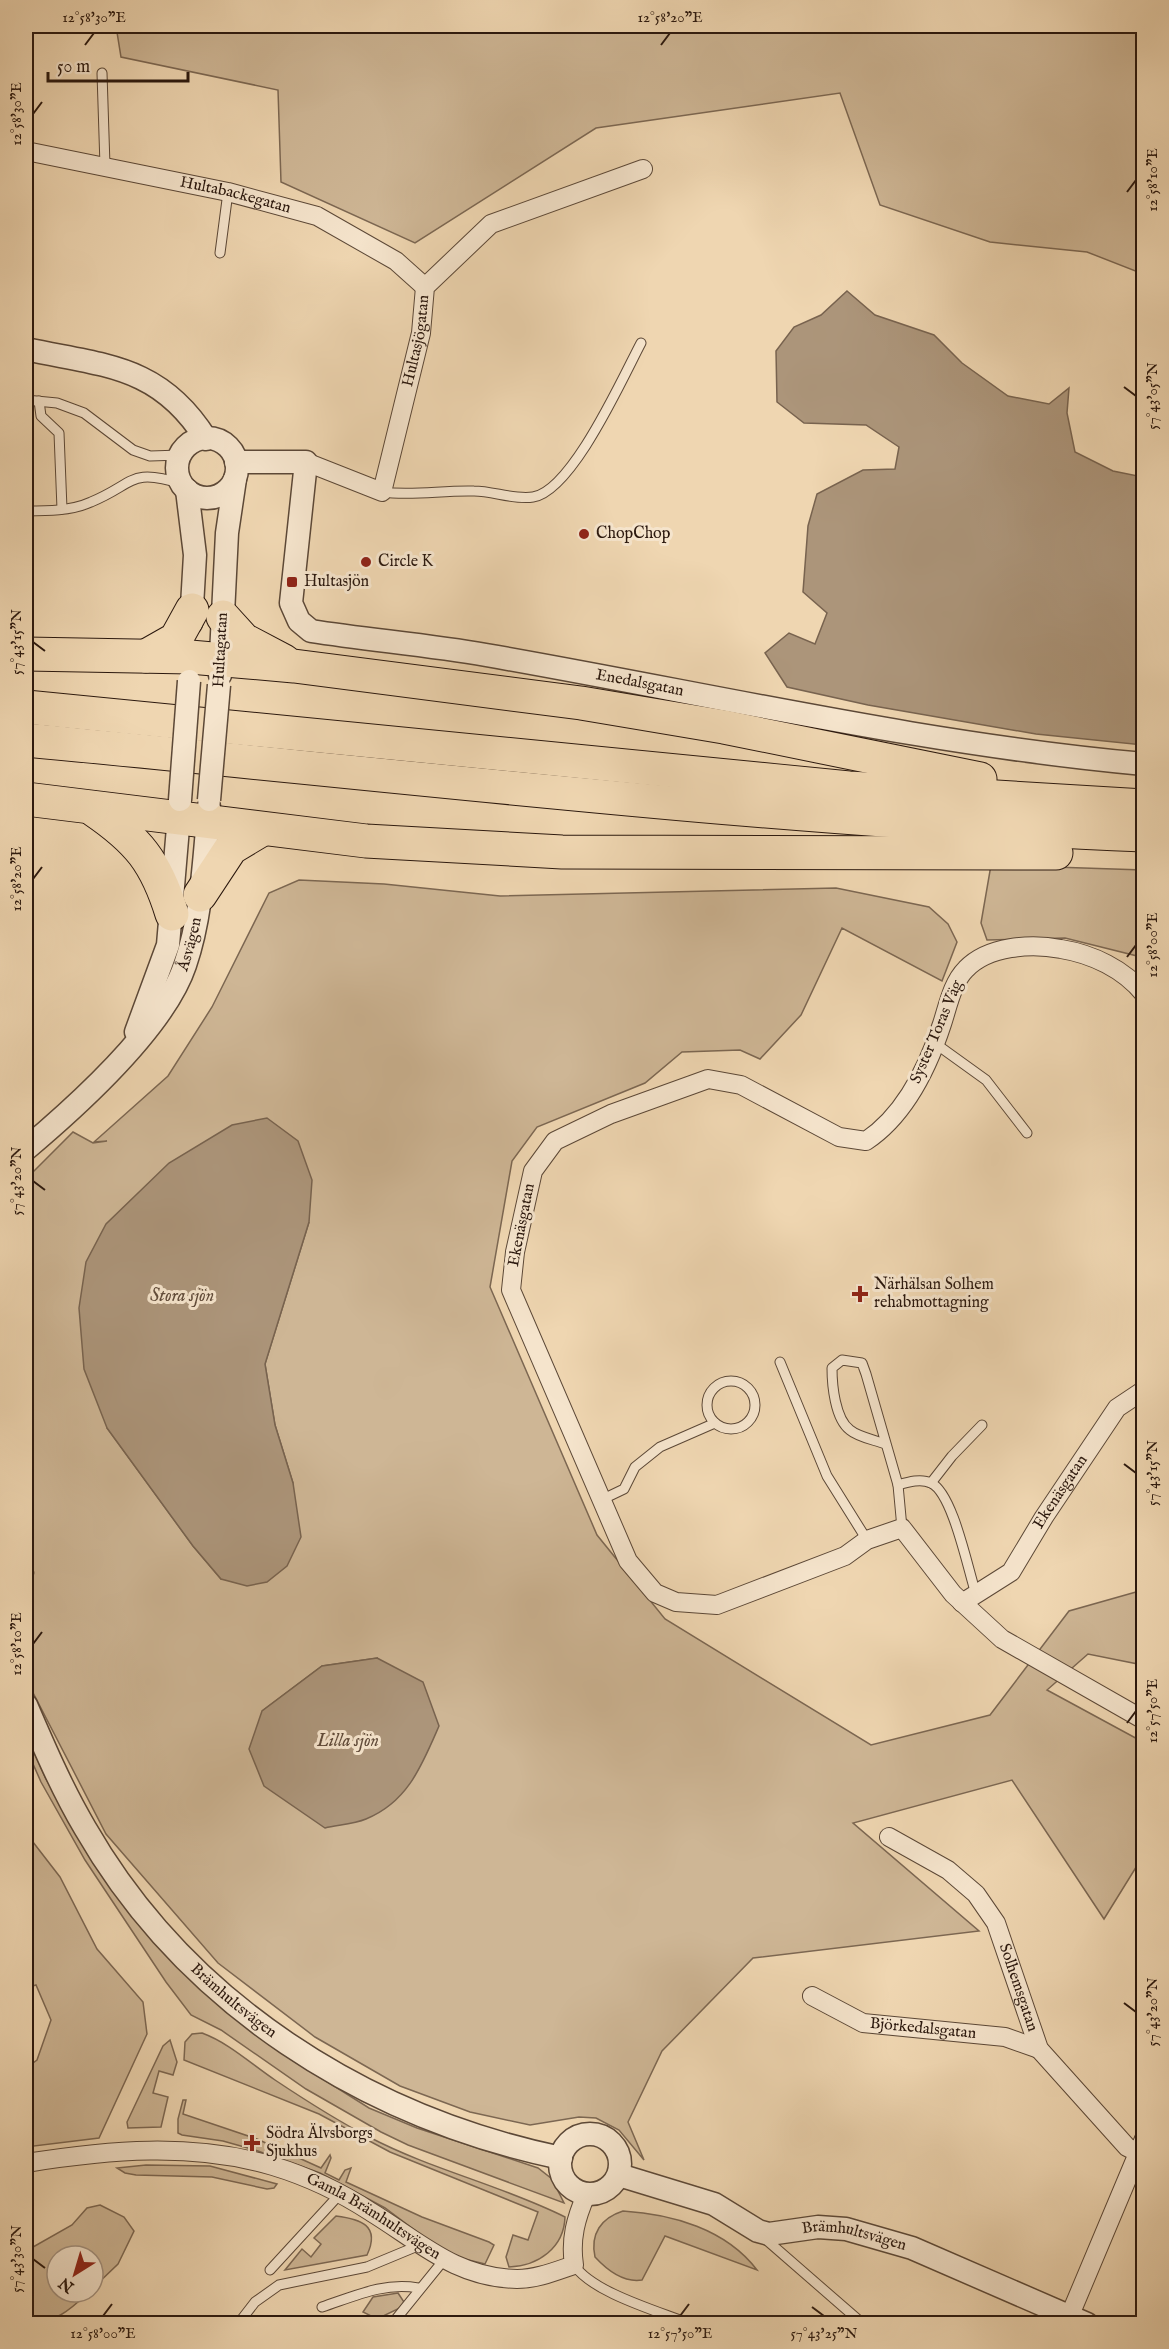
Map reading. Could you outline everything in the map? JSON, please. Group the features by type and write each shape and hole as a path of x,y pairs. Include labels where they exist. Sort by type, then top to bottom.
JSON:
{"highway":[{"path":"146,656 176,639 192,610"},
{"path":"223,617 244,640 294,666"},
{"path":"26,654 146,656 205,671 294,666 581,704 702,724 1134,806"},
{"path":"26,707 849,788 1134,806"},
{"path":"26,740 797,815 969,828 1143,835"},
{"path":"26,799 92,808 194,810 261,830 366,841 562,852 1116,854 1143,851"},
{"path":"92,808 141,849 154,866 172,914"},
{"path":"200,895 221,859 231,848 261,830"}],"street":[{"name":"Hultabackegatan","path":"26,151 228,192 317,216 396,261 425,287"},
{"name":"Hultasjögatan","path":"382,492 421,333 425,287 491,224 643,169"},
{"path":"26,349 85,359 131,373 182,405 206,439"},
{"path":"181,455 196,441 206,439 224,444 236,470 230,487 214,497 204,498 184,487"},
{"name":"Hultagatan","path":"181,455 177,470 184,487 195,555 192,610 205,671 194,810"},
{"path":"236,470 306,462 382,492"},
{"name":"Enedalsgatan","path":"306,462 291,603 299,621 311,631 483,654 903,733 1080,758 1143,764"},
{"name":"Hultagatan","path":"194,810 205,671 223,617 226,533 236,470"},
{"name":"Åsvägen","path":"26,1149 158,1018 173,994 185,965 200,895 194,810"},
{"name":"Åsvägen","path":"129,1048 158,978 168,945 172,914 194,810"},
{"name":"Syster Toras Väg","path":"840,1137 866,1141 880,1131 918,1082 936,1044 956,982 977,959 996,951 1048,946 1081,952 1134,982 1143,994"},
{"name":"Ekenäsgatan","path":"840,1137 741,1085 708,1079 611,1114 555,1141 533,1171 515,1252 511,1290 628,1562 640,1580 655,1593 676,1602 717,1605 845,1556 867,1539 902,1528"},
{"name":"Ekenäsgatan","path":"969,1598 1011,1572 1044,1517 1117,1408 1143,1390"},
{"path":"902,1528 969,1598 1002,1639 1051,1670 1143,1720"},
{"name":"Brämhultsvägen","path":"26,1706 86,1829 115,1874 147,1918 183,1957 228,1998 295,2048 362,2090 419,2115 536,2153 561,2158"},
{"name":"Solhemsgatan","path":"889,1837 948,1870 976,1894 996,1923 1039,2049 1127,2147 1140,2146"},
{"name":"Björkedalsgatan","path":"813,1996 863,2023 1005,2037 1039,2049"},
{"path":"588,2134 602,2136 618,2152 619,2175 606,2191 586,2195 567,2185 561,2172 561,2158 573,2139 588,2134"},
{"path":"1078,2319 1140,2146"},
{"name":"Gamla Brämhultsvägen","path":"26,2163 108,2152 193,2150 273,2166 370,2211 443,2260 473,2273 519,2279 543,2275 574,2265"},
{"path":"619,2175 714,2204 758,2231"},
{"path":"574,2265 571,2245 577,2216 586,2195"},
{"name":"Brämhultsvägen","path":"758,2231 769,2234 818,2227 846,2229 912,2248 1078,2319"}],"lane":[{"path":"102,73 105,166"},
{"path":"220,253 228,192"},
{"path":"382,492 426,494 474,491 532,498 547,493 570,471 642,343"},
{"path":"26,400 57,403 84,413 133,450 150,456 181,455"},
{"path":"39,401 41,416 59,433 62,509"},
{"path":"26,512 62,509 89,503 134,478 150,475 184,487"},
{"path":"936,1044 986,1080 1027,1133"},
{"path":"885,1444 850,1430 841,1418 832,1368 842,1360 862,1364 898,1485 902,1528"},
{"path":"780,1362 827,1476 867,1539"},
{"path":"601,1500 624,1489 635,1467 660,1447 715,1423 730,1429 746,1424 752,1418 755,1402 748,1388 735,1381 720,1383 714,1388 707,1402 708,1410 715,1423"},
{"path":"932,1483 952,1456 982,1425"},
{"path":"898,1485 921,1481 932,1483 941,1491 951,1511 969,1598"},
{"path":"270,2270 339,2195"},
{"path":"758,2231 863,2324"},
{"path":"238,2324 255,2302 279,2285 367,2267 420,2245"},
{"path":"392,2324 418,2288 443,2260"},
{"path":"574,2265 581,2276 690,2324"},
{"path":"322,2307 378,2288 399,2285 418,2288"}],"shaded area":[{"path":"116,26 1143,26 1143,274 1087,252 990,242 880,205 840,93 596,128 415,243 281,182 278,90 121,57"},
{"path":"991,865 1143,870 1143,960 1141,957 1065,938 987,940 981,923"},
{"path":"299,880 384,884 500,896 836,888 929,907 948,924 957,942 942,981 842,928 801,1015 760,1059 740,1050 682,1052 645,1083 537,1127 512,1161 490,1287 597,1535 665,1619 871,1745 990,1715 1069,1611 1143,1590 1143,1665 1088,1654 1047,1690 1143,1742 1143,1856 1104,1919 1012,1780 853,1823 979,1931 753,1958 662,2051 628,2122 644,2160 619,2130 596,2118 579,2117 530,2125 470,2112 400,2086 315,2037 218,1963 106,1834 26,1678 26,1586 33,1582 26,1566 26,1179 73,1132 93,1143 107,1141 94,1142 168,1076 212,1007 269,893","holes":["309,1222 265,1364 275,1425 293,1483 221,1579 193,1546 107,1428","378,1658 262,1711 322,1666"]},
{"path":"26,1734 46,1779 89,1854 163,1949 186,1975 225,2009 294,2061 369,2108 417,2128 538,2168 552,2179 564,2203 408,2145 381,2132 306,2089 221,2030 191,2015 166,1982 85,1860 41,1782 26,1748"},
{"path":"26,1833 60,1877 97,1949 143,2002 147,2034 99,2138 26,2147 26,2068 37,2060 51,2020 36,1985 26,1988"},
{"path":"202,2033 230,2048 298,2095 369,2137 417,2159 565,2217 560,2238 548,2253 539,2259 520,2266 509,2267 506,2257 513,2235 528,2240 538,2212 390,2152 319,2114 184,2060 185,2042 192,2034"},
{"path":"170,2040 177,2062 173,2075 159,2071 153,2093 168,2097 161,2127 128,2128 127,2122 163,2046"},
{"path":"183,2100 186,2100 183,2114 257,2139 321,2168 330,2155 325,2173 339,2180 345,2170 351,2168 346,2182 422,2217 494,2245 485,2264 448,2255 385,2208 320,2173 255,2150 223,2141 178,2133 178,2119"},
{"path":"146,2165 210,2166 277,2184 274,2188 267,2189 212,2177 136,2175 125,2173 117,2168"},
{"path":"100,2205 124,2217 134,2231 118,2264 105,2276 105,2244 45,2244 45,2304 76,2304 53,2319 26,2323 26,2251 72,2225 87,2208"},
{"path":"623,2211 660,2216 697,2226 730,2244 757,2270 665,2236 642,2280 628,2280 610,2271 600,2262 595,2257 594,2249 594,2241 599,2228 609,2218"},
{"path":"336,2216 353,2219 366,2225 370,2230 371,2245 367,2255 285,2270 302,2249 311,2257 321,2244 314,2238"},
{"path":"398,2293 404,2302 402,2307 377,2319 363,2312 373,2297"}],"water":[{"path":"847,291 875,315 934,335 962,363 1008,396 1049,404 1069,388 1067,413 1075,452 1113,471 1143,477 1143,745 1036,734 868,705 787,687 765,653 789,633 815,644 827,613 803,592 808,526 817,494 863,470 895,469 899,447 866,425 804,423 777,402 776,351 794,327 821,315"},
{"name":"Stora sjön","path":"267,1118 298,1141 312,1180 309,1222 265,1364 275,1425 293,1483 301,1537 287,1566 267,1582 247,1586 221,1579 193,1546 107,1428 84,1369 79,1308 86,1262 106,1224 169,1163 232,1125"},
{"name":"Lilla sjön","path":"377,1658 423,1682 439,1726 420,1768 393,1803 366,1819 325,1828 264,1786 249,1749 262,1711 322,1666"}],"place":[{"name":"ChopChop","path":"584,534"},
{"name":"Circle K","path":"366,562"},
{"name":"Hultasjön","path":"292,582"},
{"name":"Närhälsan Solhem rehabmottagning","path":"860,1294"},
{"name":"Södra Älvsborgs Sjukhus","path":"252,2143"}]}
